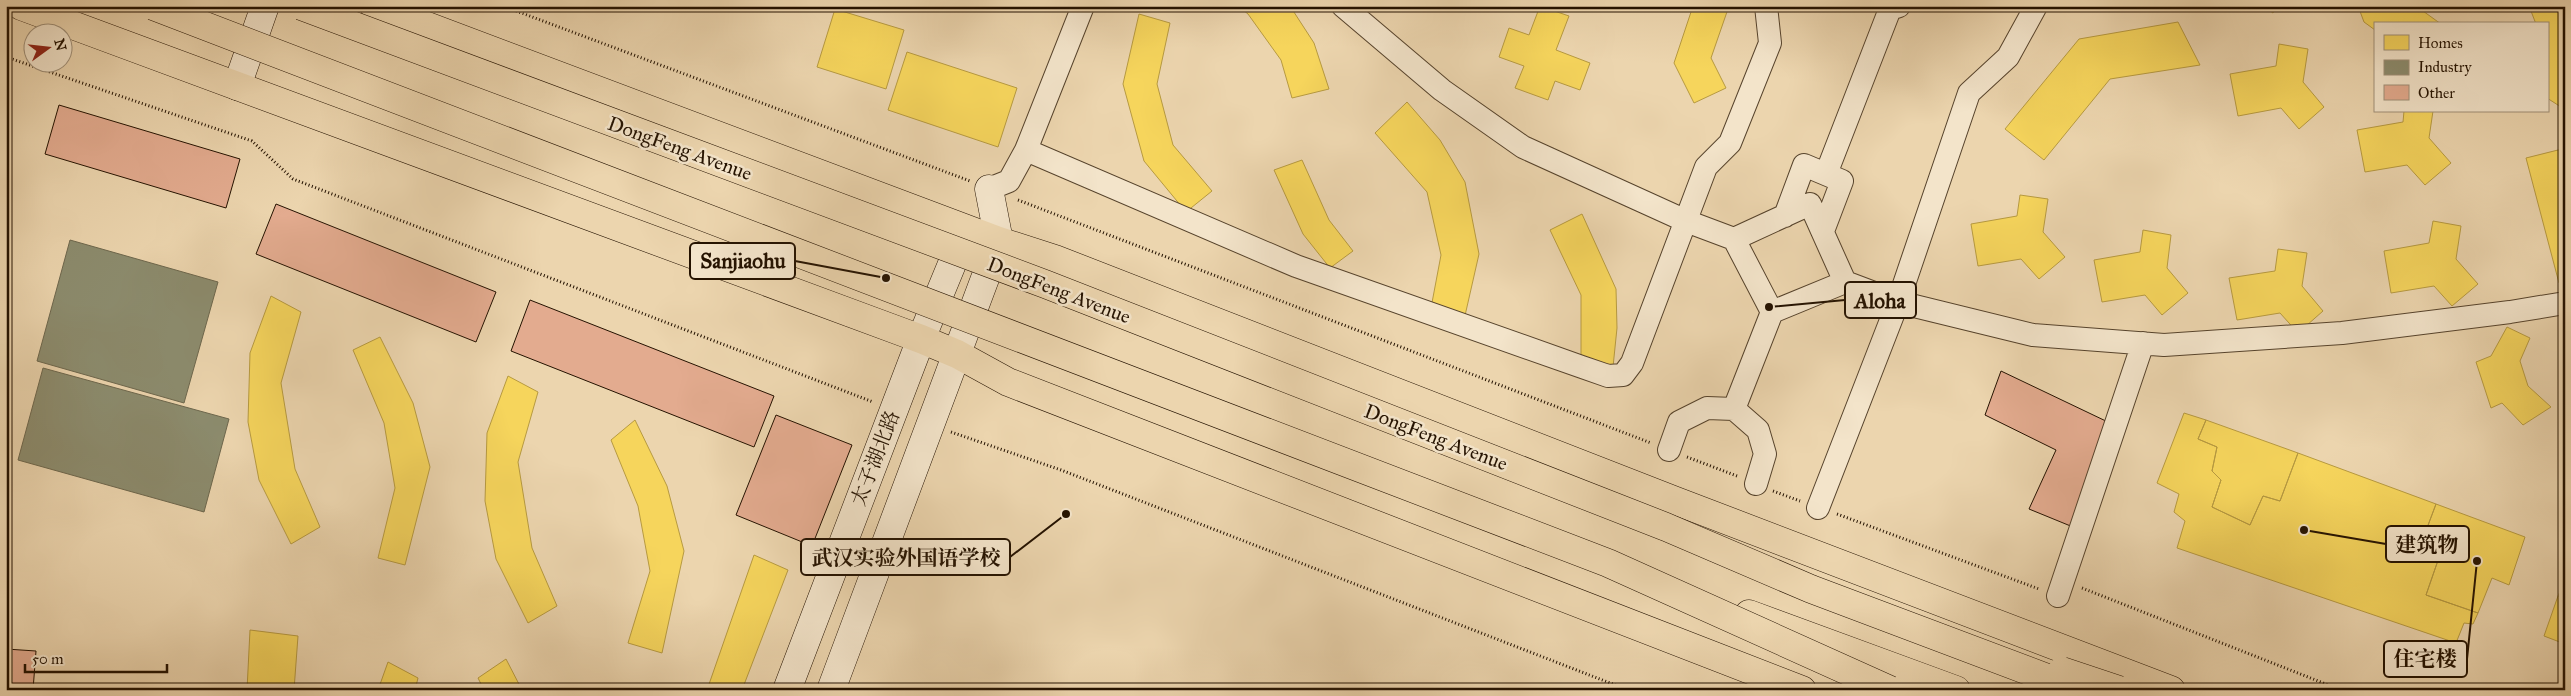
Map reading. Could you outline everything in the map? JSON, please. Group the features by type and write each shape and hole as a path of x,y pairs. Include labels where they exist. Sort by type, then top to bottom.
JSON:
{"main road":[{"path":"21,6 921,340 957,354 1008,382 1802,690"},
{"path":"153,6 1608,563 1956,690"},
{"path":"237,86 265,6"},
{"name":"DongFeng Avenue","path":"301,6 1045,284 1666,527 1811,589"},
{"path":"374,6 999,241 1055,259 1676,502 2171,690"},
{"path":"989,189 999,241"},
{"name":"太子湖北路","path":"787,690 893,410 967,229"},
{"name":"太子湖北路","path":"831,690 999,241"},
{"path":"1608,563 1890,690"},
{"path":"1811,589 2080,690"},
{"path":"1811,589 2119,690"}],"street":[{"path":"989,189 1009,182 1026,150 1084,6"},
{"path":"1343,6 1442,90 1523,147 1686,221 1734,239 1772,312"},
{"path":"1026,150 1296,266 1608,376 1623,375 1632,363 1706,167 1730,142 1770,43 1766,6"},
{"path":"1818,508 1898,302 1969,92 2008,57 2036,6"},
{"path":"1826,174 1892,7"},
{"path":"1785,216 1804,165 1842,181 1823,231"},
{"path":"1734,239 1810,204 1845,282"},
{"path":"1734,409 1772,312 1845,282 1898,302 2033,335 2164,345 2342,333 2510,312 2565,303"},
{"path":"2060,588 2143,343"},
{"path":"1669,450 1679,422 1708,408 1734,409 1758,430 1765,454 1756,484"}],"path":[{"path":"503,6 989,189 1818,508 2060,588 2340,690"},
{"path":"6,57 252,141 294,179 893,410"},
{"path":"929,424 1070,474 1628,690"}],"building: Homes":[{"path":"1238,6 1290,6 1314,43 1329,89 1292,98 1281,60 1248,14"},
{"path":"1540,6 1569,16 1556,50 1590,63 1580,90 1555,81 1548,100 1515,88 1524,66 1499,57 1509,28 1529,35"},
{"path":"1693,6 1729,6 1711,58 1726,88 1694,103 1674,63"},
{"path":"2263,6 2277,6 2273,13"},
{"path":"2358,6 2416,6 2438,22 2374,22 2374,29 2364,22"},
{"path":"2529,6 2565,6 2565,101 2561,107 2548,99 2548,22 2535,22"},
{"path":"835,9 904,30 886,89 817,67"},
{"path":"1139,14 1170,23 1157,84 1173,145 1212,191 1186,212 1144,161 1123,84"},
{"path":"2178,22 2200,65 2110,79 2044,160 2005,129 2079,39"},
{"path":"2279,44 2308,49 2303,82 2324,107 2299,129 2281,108 2238,116 2230,74 2276,66"},
{"path":"907,52 1017,88 998,147 888,110"},
{"path":"1407,102 1440,140 1465,182 1479,254 1464,320 1431,308 1441,255 1427,192 1375,133"},
{"path":"2404,112 2433,112 2429,138 2451,163 2425,185 2407,165 2365,172 2357,130 2403,122"},
{"path":"2562,149 2565,160 2565,281 2559,283 2526,158"},
{"path":"1302,160 1329,220 1353,251 1330,268 1303,234 1274,170"},
{"path":"2020,195 2048,199 2043,232 2065,257 2039,279 2021,259 1978,266 1971,224 2017,216"},
{"path":"1582,214 1616,289 1617,328 1613,367 1581,358 1581,295 1550,230"},
{"path":"2433,221 2461,226 2456,259 2478,284 2452,306 2434,286 2391,293 2384,251 2429,243"},
{"path":"2143,230 2171,235 2167,268 2188,293 2162,315 2145,295 2102,302 2094,260 2140,252"},
{"path":"2278,249 2307,253 2302,286 2323,311 2298,333 2280,313 2237,320 2229,278 2275,271"},
{"path":"271,296 301,312 281,383 295,469 320,527 291,544 259,480 248,422 250,353"},
{"path":"2507,327 2530,338 2520,361 2528,386 2551,407 2523,425 2502,403 2491,408 2476,362 2491,356"},
{"path":"380,337 413,403 430,467 405,565 378,558 395,488 384,423 353,350"},
{"path":"508,376 538,392 518,462 532,548 557,606 528,623 496,559 485,501 487,433"},
{"path":"2184,413 2206,420 2198,439 2217,447 2212,471 2221,480 2212,507 2250,525 2263,496 2280,501 2298,453 2436,504 2424,536 2444,543 2426,595 2478,613 2473,624 2464,623 2456,643 2177,548 2185,521 2174,512 2179,494 2157,483"},
{"path":"635,420 667,486 684,551 662,653 628,643 650,571 638,506 611,440"},
{"path":"2206,420 2298,453 2280,501 2263,496 2250,525 2212,507 2221,480 2212,471 2217,447 2198,439"},
{"path":"2436,504 2525,537 2509,585 2492,578 2478,613 2426,595 2444,543 2424,536"},
{"path":"754,555 788,570 742,690 707,690"},
{"path":"2565,579 2565,598 2558,596"},
{"path":"2558,596 2565,598 2565,644 2544,636"},
{"path":"250,630 298,636 294,690 247,690"},
{"path":"506,659 522,690 484,690 478,678"},
{"path":"388,662 418,678 415,690 378,690"}],"building: Industry":[{"path":"70,240 218,282 184,403 37,361"},
{"path":"43,368 229,419 204,512 18,460"}],"building: Other":[{"path":"59,105 240,159 226,208 45,154"},
{"path":"276,204 496,292 476,342 256,254"},
{"path":"530,300 774,396 754,447 511,351"},
{"path":"2001,371 2110,423 2073,527 2029,509 2056,450 1985,415"},
{"path":"776,415 852,445 812,546 736,515"},
{"path":"6,649 36,651 33,690 6,690"}],"place":[{"name":"Sanjiaohu","path":"886,278"},
{"name":"Aloha","path":"1769,307"},
{"name":"武汉实验外国语学校","path":"1066,514"},
{"name":"建筑物","path":"2304,530"},
{"name":"住宅楼","path":"2477,561"}]}
